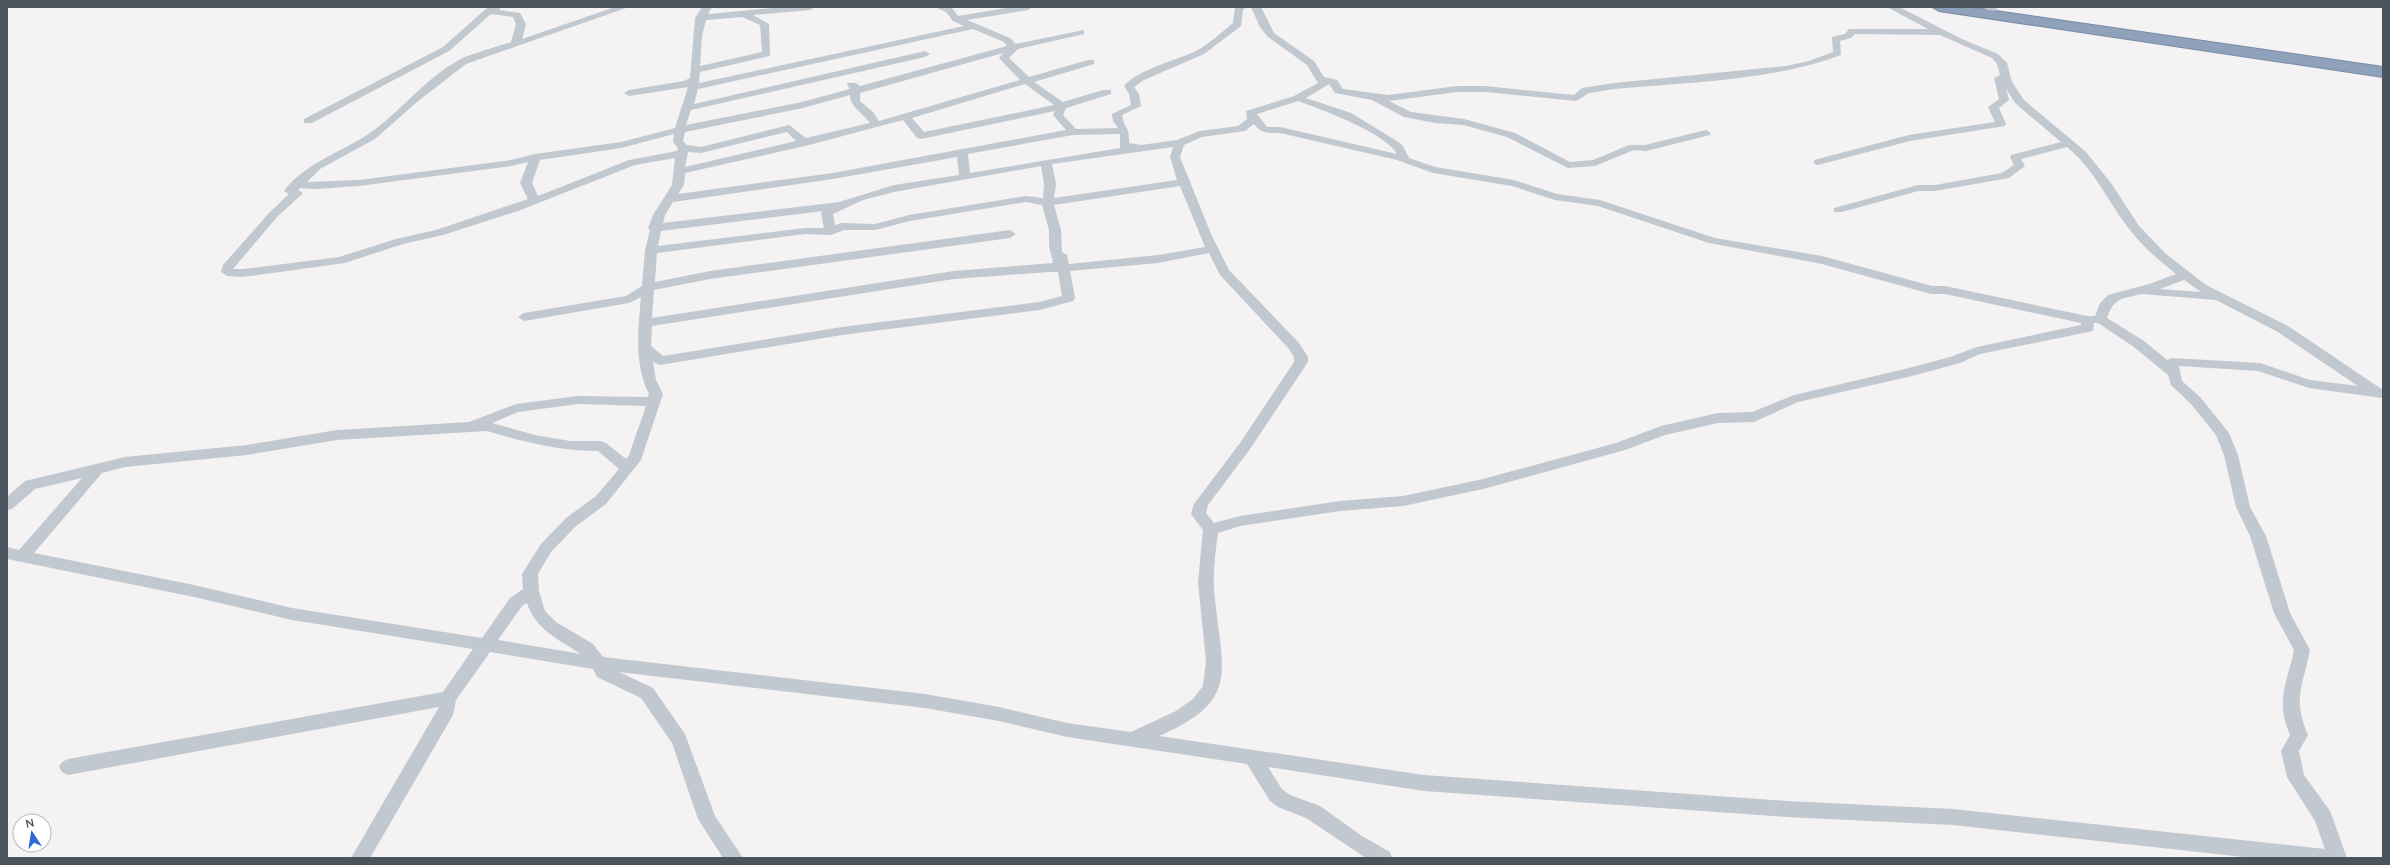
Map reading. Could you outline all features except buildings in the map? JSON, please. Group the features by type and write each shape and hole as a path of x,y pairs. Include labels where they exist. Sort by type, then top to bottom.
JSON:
{"highway":[{"path":"1939,7 1990,11 2383,72"}],"street":[{"path":"494,7 493,12 517,15 521,24 516,42"},
{"path":"308,121 446,48 472,28 494,7"},
{"path":"624,7 516,42 463,62 413,100 371,137 341,155 316,167 296,184 290,191 298,193 263,226 227,268 227,272 243,273 341,260 400,241 439,233 514,209 633,162 683,151 701,150 790,128 805,143"},
{"path":"734,858 707,819 697,786 679,738 658,711 647,693 603,672 598,662 587,649 550,626 538,614 532,591 530,574 546,548 571,522 600,500 636,457 654,402 656,394 649,380 645,347 645,323 650,287 651,250 654,228 659,215 678,185 683,151 678,142 678,130 688,108 694,79 703,12 745,15 810,7"},
{"path":"956,19 1028,7"},
{"path":"1175,157 1152,147 1124,146 1125,131 1118,121 1117,114 1136,106 1134,94 1129,86 1141,78 1201,52 1238,24 1238,9 1240,7"},
{"path":"1250,113 1298,98 1324,84 1311,63 1271,35 1265,27 1256,7"},
{"path":"1892,7 1920,28"},
{"path":"945,8 956,19 1007,40 1014,48"},
{"path":"628,93 688,84 694,79 767,54 764,24 745,15"},
{"path":"694,79 835,56 975,26"},
{"path":"1322,80 1333,82 1339,91 1375,97 1402,97 1457,89 1485,89 1576,98 1586,90 1786,69 1812,63 1838,53 1835,39 1848,36 1852,31 1920,28 1942,32 1995,56 2002,63 2007,82 2020,102 2082,154 2097,171 2134,228 2162,257 2202,288 2283,329 2383,395"},
{"path":"296,184 316,186 359,183 511,163 535,156 621,145 678,130 803,105 1014,48 1030,42 1081,32"},
{"path":"990,34 1030,42"},
{"path":"1014,48 1004,58 1027,81 1062,106"},
{"path":"688,108 845,74 925,54"},
{"path":"835,56 845,74 844,77 846,82 855,86 855,102 869,114 876,125"},
{"path":"681,171 805,143 876,125 1091,62"},
{"path":"1818,162 1909,138 2001,124 1993,107 2004,100 2004,91 1998,80 2005,73"},
{"path":"906,117 921,136 1062,106 1106,92"},
{"path":"1375,97 1408,115 1435,120 1464,122 1510,135 1568,165 1595,163 1633,147 1646,148 1706,133"},
{"path":"1298,98 1347,115 1399,148 1405,160"},
{"path":"1062,106 1058,115 1073,132"},
{"path":"654,228 839,205 883,192 1046,162 1179,143 1200,134 1241,129 1252,120 1250,113"},
{"path":"1250,113 1264,130 1280,130 1405,160 1433,170 1514,183 1555,197 1600,203 1713,241 1822,260 1875,273 1931,290 1945,290 2094,320 2139,344 2172,367 2236,364 2260,367 2309,384 2342,386 2383,395"},
{"path":"670,199 793,180 833,176 866,168 964,153 1073,132 1125,131"},
{"path":"1130,740 1153,732 1191,710 1207,697 1214,679 1206,590 1211,530 1198,514 1201,504 1245,446 1261,419 1301,362 1301,356 1294,346 1224,272 1212,249 1175,157 1179,143"},
{"path":"1838,210 1918,188 1935,188 2005,176 2020,166 2015,157 2070,143"},
{"path":"964,153 962,156 965,177"},
{"path":"534,200 526,183 535,156"},
{"path":"645,347 660,361 842,331 1040,306 1069,298 1065,268 1048,205 1050,184 1046,162"},
{"path":"651,250 806,231 831,232 842,226 874,227 908,218 1026,199 1049,202 1184,182"},
{"path":"831,232 826,213 839,205"},
{"path":"524,317 590,304 629,299 650,287 710,275 1010,234"},
{"path":"645,323 954,275 1044,269 1059,265 1055,234"},
{"path":"1026,272 1158,259 1212,249"},
{"path":"1211,530 1240,521 1340,506 1403,501 1483,484 1620,447 1661,431 1718,418 1754,417 1794,399 1856,386 1907,373 1955,360 1977,350 2088,328 2106,303 2112,298 2185,275"},
{"path":"2141,290 2220,298"},
{"path":"2172,367 2176,382 2196,401 2222,433 2231,455 2243,507 2258,536 2282,613 2302,650 2298,671 2290,696 2291,716 2299,735 2290,751 2296,777 2322,817 2338,858"},
{"path":"467,427 516,408 578,400 654,402"},
{"path":"7,505 30,485 125,462 222,451 247,450 337,436 467,427 487,426 534,440 570,446 601,446 627,468"},
{"path":"23,556 97,469"},
{"path":"7,553 194,591 292,614 486,646 598,662 925,701 998,714 1067,730 1424,783 1787,809 1953,817 2332,858"},
{"path":"360,858 447,710 448,698 516,602 532,591"},
{"path":"68,767 448,698"},
{"path":"1252,757 1276,795 1284,801 1313,812 1355,842 1383,858"}]}
